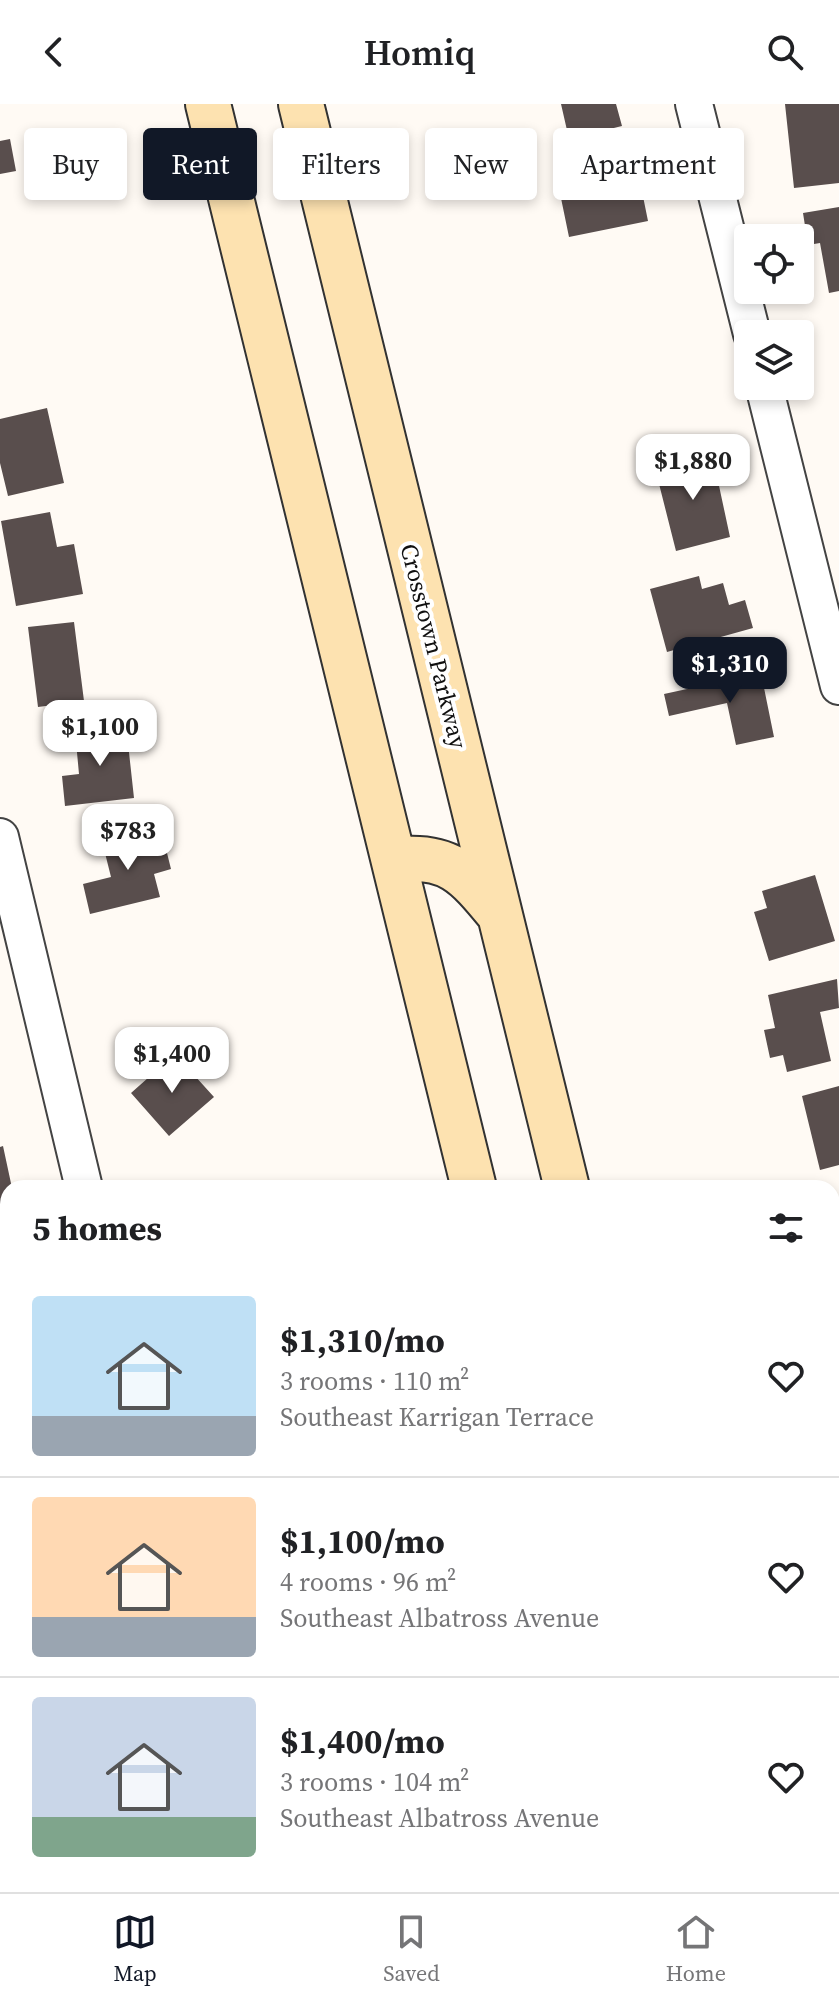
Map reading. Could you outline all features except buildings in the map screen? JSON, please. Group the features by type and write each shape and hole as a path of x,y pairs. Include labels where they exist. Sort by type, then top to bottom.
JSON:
{"main road":[{"path":"208,104 472,1180"},
{"name":"Crosstown Parkway","path":"301,104 565,1180"},
{"path":"394,860 418,857 443,862 472,882 500,916"}],"street":[{"path":"694,104 748,320"},
{"path":"768,400 839,686"},
{"path":"0,837 82,1180"}]}
